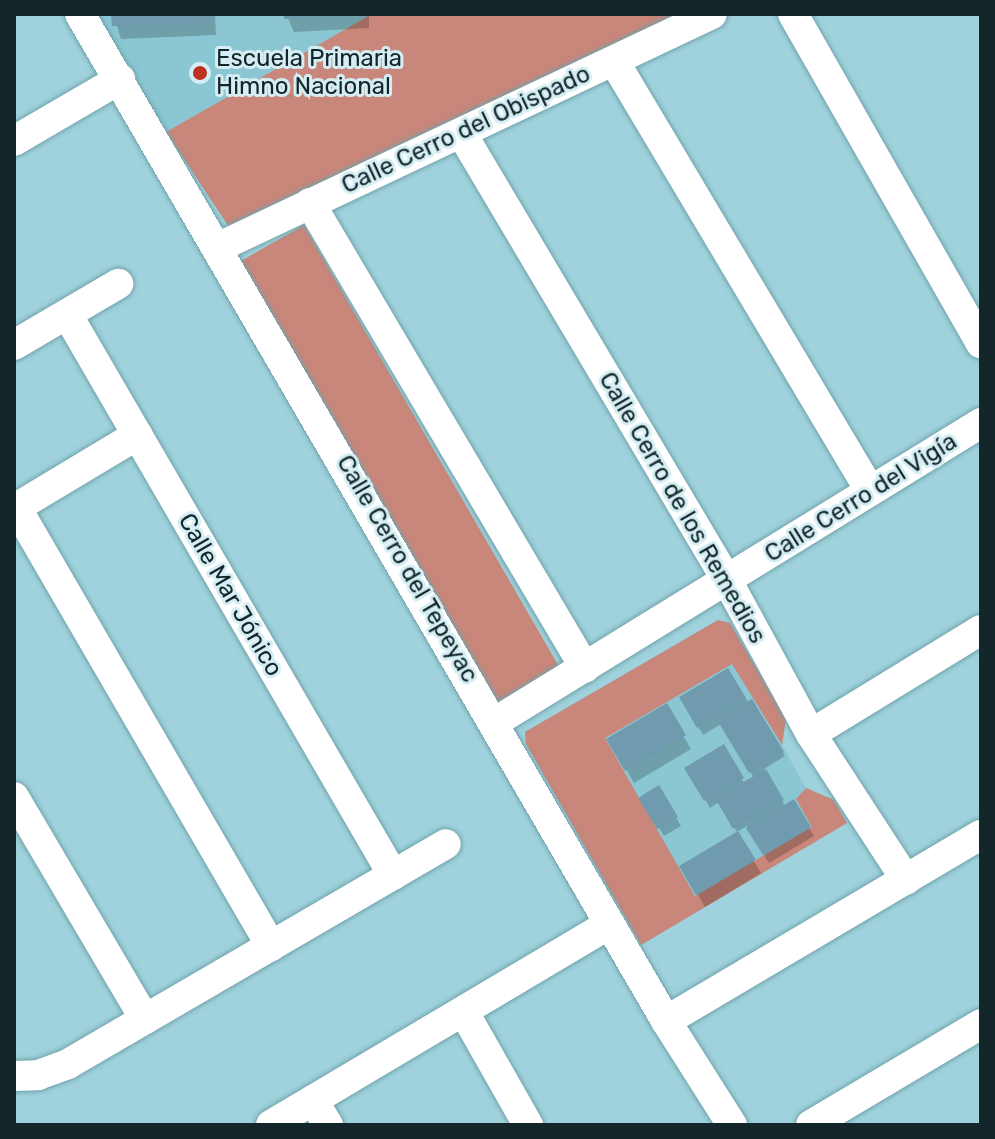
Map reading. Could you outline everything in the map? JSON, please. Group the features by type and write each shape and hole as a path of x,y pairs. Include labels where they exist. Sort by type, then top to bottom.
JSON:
{"street":[{"name":"Calle Cerro del Tepeyac","path":"80,14 219,247 666,1021 732,1125"},
{"name":"Calle Cerro del Obispado","path":"219,247 712,14"},
{"path":"793,14 981,343"},
{"path":"614,61 869,489"},
{"path":"14,141 120,79"},
{"name":"Calle Cerro de los Remedios","path":"462,134 728,582 811,734 906,880"},
{"path":"310,203 585,668"},
{"path":"14,345 118,284"},
{"name":"Calle Mar Jónico","path":"67,314 393,875"},
{"name":"Calle Cerro del Vigía","path":"495,722 728,582 869,489 981,423"},
{"path":"137,435 15,508 271,946"},
{"path":"811,734 981,630"},
{"path":"14,797 145,1019"},
{"path":"666,1021 981,835"},
{"path":"14,1076 38,1075 68,1064 446,844"},
{"path":"271,1125 321,1112 465,1014 610,924"},
{"path":"465,1014 528,1125"},
{"path":"811,1125 981,1024"}],"shaded area":[{"name":"Escuela Primaria Himno Nacional","path":"95,14 372,14 166,132"},
{"path":"372,14 709,14 233,233 166,132"},
{"path":"304,225 561,670 500,705 241,261"},
{"path":"718,620 730,623 786,719 782,745 806,788 834,800 847,823 641,945 526,744 525,732"},
{"path":"718,620 730,623 786,719 782,745 732,664 605,738 695,896 812,827 796,799 806,788 834,800 847,823 641,945 526,744 525,732"}],"building":[{"path":"111,14 209,14 210,23 112,26"},
{"path":"284,14 338,14 338,16 284,19"},
{"path":"728,668 746,698 697,728 679,697"},
{"path":"752,699 784,752 749,773 717,720"},
{"path":"667,703 686,735 625,771 606,739"},
{"path":"724,744 744,778 704,801 684,768"},
{"path":"766,769 784,800 733,829 715,798"},
{"path":"659,785 678,817 657,829 638,798"},
{"path":"794,799 811,827 763,855 746,828"},
{"path":"738,831 756,860 696,895 679,866"}],"place":[{"name":"Escuela Primaria Himno Nacional","path":"200,73"}]}
